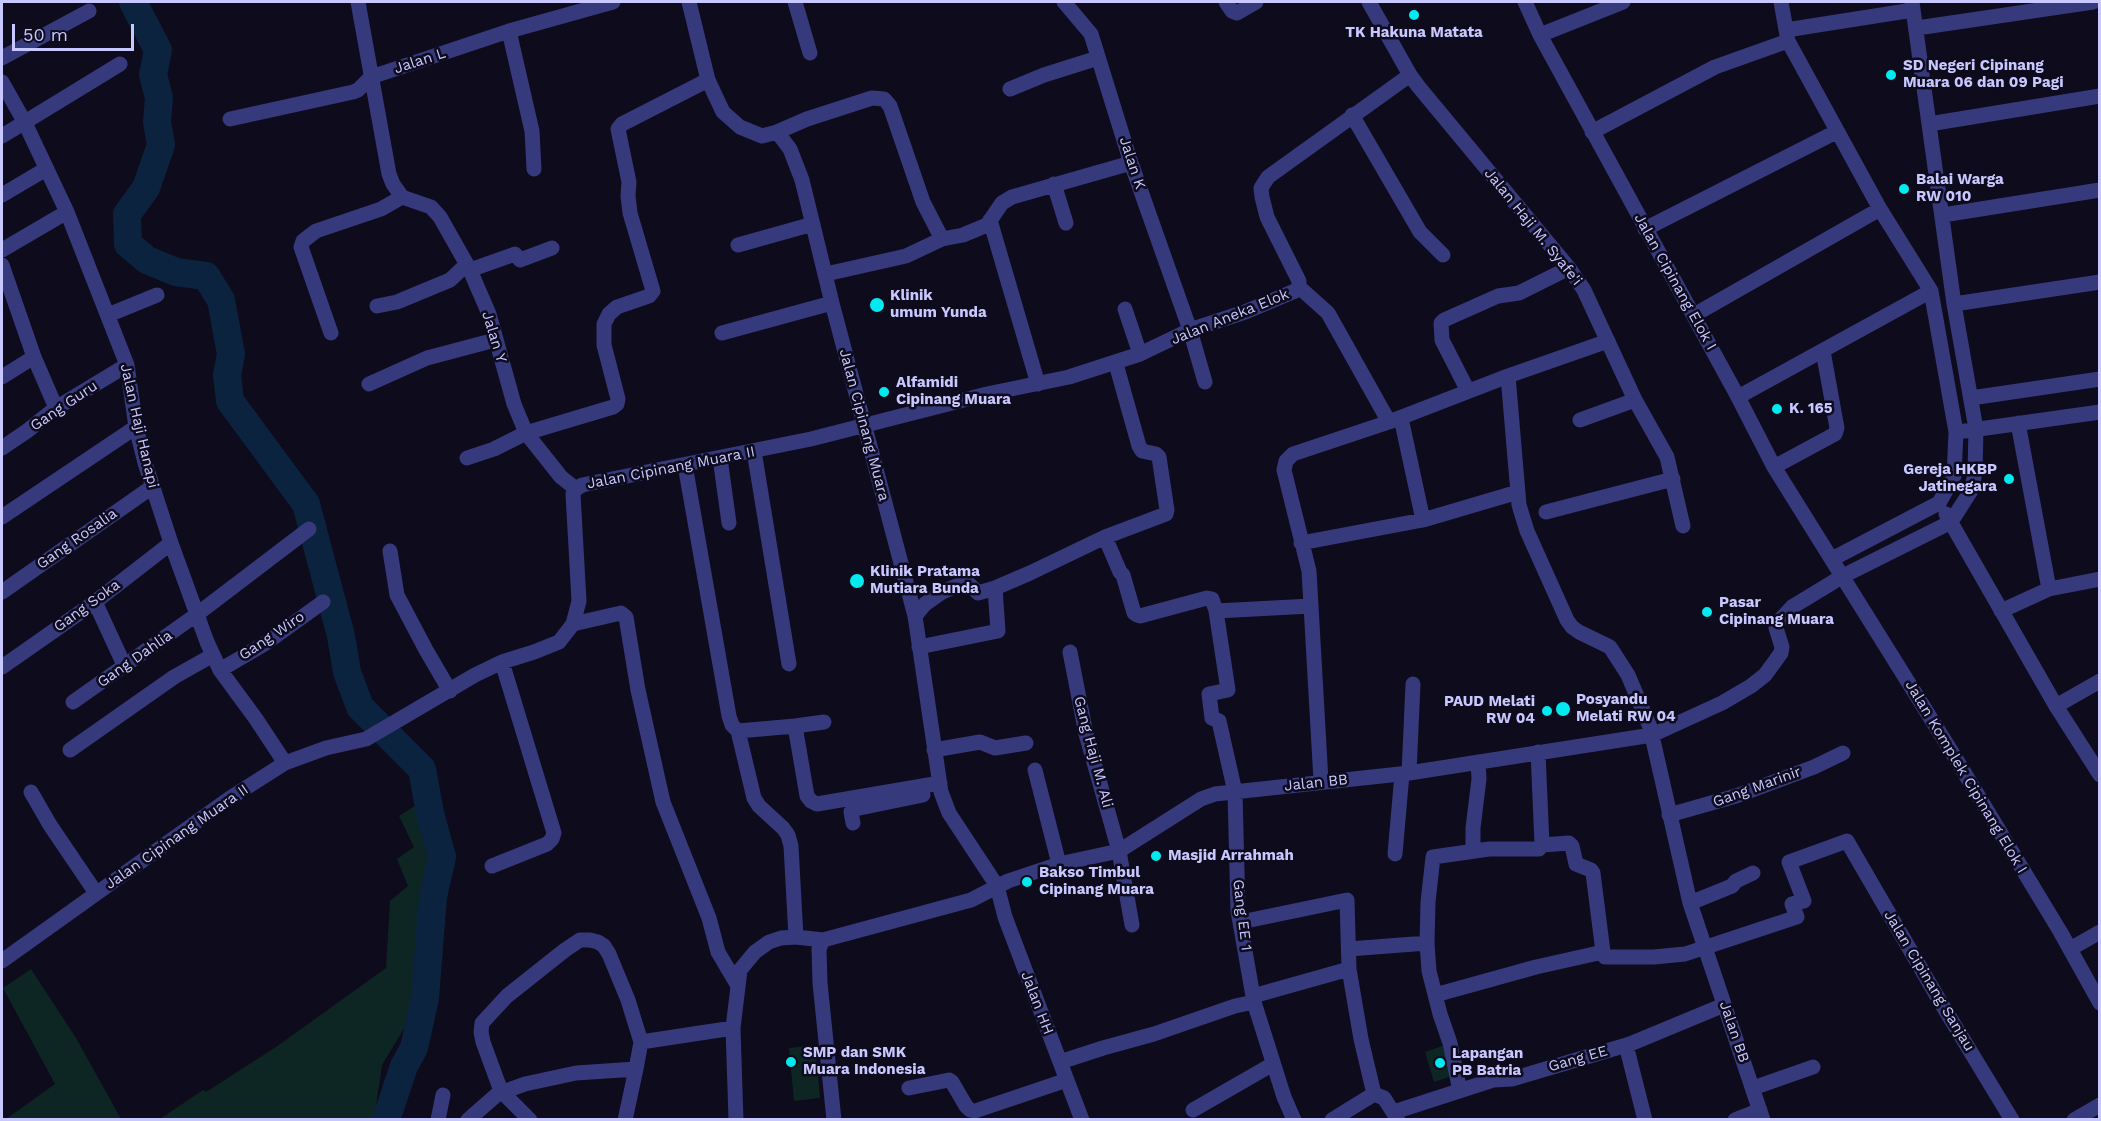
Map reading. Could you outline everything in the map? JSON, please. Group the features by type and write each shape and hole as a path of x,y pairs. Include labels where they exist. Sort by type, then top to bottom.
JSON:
{"street":[{"path":"331,333 301,247 303,241 315,231 381,209 402,197 389,174 358,2"},
{"name":"Jalan L","path":"230,119 353,92 371,77 509,31 613,2"},
{"path":"689,2 708,80 723,111 740,127 762,136 872,98 884,99 890,106 923,202 942,239"},
{"path":"795,2 810,53"},
{"name":"Jalan K","path":"1064,2 1088,28 1131,163 1190,330 1205,382"},
{"path":"1226,2 1232,11 1237,13 1256,2"},
{"path":"1370,2 1410,75"},
{"name":"Jalan Cipinang Elok I","path":"1525,2 1540,35 1694,315 1774,467 1843,576"},
{"path":"1540,35 1623,2"},
{"path":"1781,2 1787,36 1836,132 1931,291 1956,432 1954,476 1939,503 1832,559"},
{"path":"1917,28 2093,2"},
{"path":"1592,132 1715,68 1787,36 1912,6 1917,28 1954,304 1976,429 1975,472 1972,489 1951,522 1843,576"},
{"path":"2,58 89,11"},
{"path":"509,31 532,131 534,169"},
{"path":"1010,89 1098,57"},
{"path":"2,136 120,64"},
{"name":"Jalan Aneka Elok","path":"864,426 987,394 1069,378 1116,364 1190,330 1245,312 1295,291 1299,287 1299,281 1268,217 1261,188 1268,177 1410,75"},
{"name":"Jalan Haji M. Syafe'i","path":"1410,75 1569,268 1594,307 1635,400 1667,457 1683,526"},
{"path":"467,458 500,446 526,433 617,404 618,399 604,345 604,324 616,307 652,294 653,291 630,213 628,196 630,182 618,129 622,124 708,80"},
{"name":"Jalan Haji Hanapi","path":"2,82 67,212 127,365 136,428 152,486 196,615 220,670 285,763"},
{"path":"1929,123 2100,96"},
{"path":"1352,115 1420,232 1443,255"},
{"name":"Jalan Cipinang Muara","path":"777,132 790,149 802,180 832,303 915,616 940,787 949,813 998,886"},
{"path":"1645,229 1836,132"},
{"path":"825,274 906,256 942,239 963,235 987,225 1002,203 1012,197 1131,163"},
{"path":"2,195 46,169"},
{"path":"1054,184 1066,223"},
{"path":"1943,215 2100,190"},
{"name":"Jalan Y","path":"402,197 431,207 440,217 468,268 489,314 514,404 526,433 561,477 576,489"},
{"path":"1694,315 1880,209"},
{"path":"2,250 67,212"},
{"path":"990,220 1038,384"},
{"path":"738,245 813,224"},
{"path":"377,306 398,302 450,280 468,268 515,254 520,260 552,248"},
{"path":"2,265 34,357 56,408"},
{"path":"1468,391 1442,340 1441,323 1450,316 1498,296 1519,293 1569,268"},
{"path":"1954,304 2100,282"},
{"path":"1299,287 1328,313 1395,420 1423,520"},
{"path":"1738,397 1931,291"},
{"path":"108,315 157,295"},
{"path":"722,333 832,303"},
{"path":"1125,309 1140,354"},
{"path":"369,384 427,358 495,340"},
{"path":"1321,781 1309,571 1300,543 1284,470 1286,461 1293,454 1395,420 1508,376 1608,341"},
{"path":"1774,467 1835,434 1837,428 1823,351"},
{"path":"2,377 34,357"},
{"path":"915,616 937,594 964,583 968,583 978,593 995,588 1105,537 1162,516 1167,510 1159,457 1156,453 1142,451 1138,446 1116,364"},
{"name":"Gang Guru","path":"2,448 56,408 127,365"},
{"path":"1508,376 1519,505 1527,531 1567,620 1579,632 1610,647 1628,675 1652,735"},
{"path":"1971,398 2100,379"},
{"path":"1580,420 1635,400"},
{"path":"1956,432 2100,412"},
{"path":"2018,423 2049,589"},
{"name":"Jalan Cipinang Muara II","path":"573,624 578,613 579,601 573,494 582,484 720,458 864,426"},
{"path":"2,517 136,428"},
{"path":"754,451 789,664"},
{"path":"720,458 729,523"},
{"path":"685,465 729,716 732,725 738,731 754,798 759,806 783,828 791,846 796,937"},
{"path":"1546,512 1672,479"},
{"name":"Gang Rosalia","path":"2,592 152,486"},
{"path":"1300,543 1423,520 1518,492"},
{"path":"1939,503 2056,706 2100,775"},
{"name":"Gang Dahlia","path":"73,702 196,615 309,529"},
{"path":"1105,537 1123,575 1134,613 1137,615 1208,598 1212,599 1216,611 1311,606"},
{"name":"Gang Soka","path":"2,667 95,602 171,543"},
{"path":"390,551 398,595 450,691 502,662 559,642 573,624 621,614 626,617 638,690 663,802 710,918 718,952 738,986"},
{"name":"Jalan BB","path":"823,940 971,900 998,886 1059,864 1119,850 1201,799 1215,794 1405,773 1652,735 1722,703 1758,681 1781,652 1782,647 1776,628 1778,622 1792,608 1843,576"},
{"name":"Jalan Komplek Cipinang Elok I","path":"1843,576 1953,754 2100,1002"},
{"path":"2001,611 2049,589 2100,579"},
{"path":"919,647 998,631 995,588"},
{"path":"95,602 124,667"},
{"name":"Gang Wiro","path":"220,670 266,643 323,602"},
{"name":"Gang EE 1","path":"1216,611 1228,690 1209,694 1212,718 1219,721 1235,792 1241,922 1254,999 1273,1064 1294,1119"},
{"name":"Gang Haji M. Ali","path":"1070,652 1086,734 1119,850 1132,925"},
{"path":"70,750 174,678 213,655"},
{"path":"492,866 547,844 554,833 502,662"},
{"path":"2056,706 2100,681"},
{"path":"1395,854 1413,684"},
{"name":"Jalan Cipinang Muara II","path":"2,961 230,798 285,763 326,748 366,739 450,691"},
{"path":"738,731 824,722"},
{"path":"795,726 807,796 817,804 940,787"},
{"name":"Jalan BB","path":"1652,735 1690,903 1762,1115"},
{"path":"934,750 980,742 995,748 1026,742"},
{"path":"1538,752 1542,845"},
{"name":"Gang Marinir","path":"1670,815 1736,796 1814,767 1843,753"},
{"path":"1473,851 1478,762"},
{"path":"1035,770 1059,864"},
{"path":"853,823 851,812 855,809 940,787"},
{"path":"31,792 50,825 96,893"},
{"name":"Jalan Cipinang Sanjau","path":"1706,948 1797,917 1792,904 1804,901 1789,862 1847,841 1938,998 2012,1119"},
{"path":"1460,1091 1450,1043 1435,995 1427,943 1431,860 1436,856 1489,849 1539,849 1542,845 1569,843 1572,846 1576,864 1591,870 1605,957 1654,957 1685,954 1706,948"},
{"path":"1690,903 1732,886 1737,880 1753,873"},
{"name":"Jalan HH","path":"998,886 1005,917 1082,1119"},
{"path":"1241,922 1347,900 1349,969 1361,1039 1374,1094"},
{"path":"2070,950 2100,932"},
{"path":"736,1119 733,1028 740,970 755,952 769,942 796,937 823,940 819,949 820,983 834,1119"},
{"path":"530,1119 502,1091 483,1042 482,1023 507,996 565,950 580,940 590,940 604,946 609,954 628,1000 641,1042 625,1119"},
{"path":"1349,950 1427,943"},
{"path":"1435,995 1536,967 1603,952"},
{"path":"1060,1062 1154,1034 1349,969"},
{"name":"Gang EE","path":"1396,1116 1493,1080 1512,1079 1626,1045 1724,1005"},
{"path":"641,1042 733,1028"},
{"path":"1626,1045 1645,1119"},
{"path":"1193,1110 1273,1064"},
{"path":"1753,1088 1813,1067"},
{"path":"468,1119 502,1091 525,1084 576,1073 636,1069"},
{"path":"909,1088 949,1080 966,1106 970,1110 975,1110 1067,1080"},
{"path":"1374,1094 1384,1098 1396,1116"},
{"path":"1339,1118 1374,1094"},
{"path":"438,1119 443,1095"},
{"path":"2073,1119 2100,1105"},
{"path":"1735,1119 1762,1115"}],"green space":[{"path":"421,802 438,857 431,895 421,1000 382,1065 374,1119 160,1119 203,1090 206,1092 276,1047 386,968 390,901 408,886 397,859 414,847 399,816"},
{"path":"31,969 76,1038 121,1119 6,1119 55,1084 3,988"},
{"path":"815,1045 820,1098 794,1101 789,1048"},
{"name":"Lapangan PB Batria","path":"1445,1045 1455,1075 1434,1082 1425,1052"}],"waterway":[{"path":"133,2 158,50 153,75 159,98 157,122 161,145 146,188 127,214 128,244 147,260 176,272 206,276 221,300 231,354 227,375 230,401 306,504 341,636 347,672 360,707 422,769 430,813 442,857 433,897 425,998 414,1048 404,1066 386,1120"}],"place":[{"name":"TK Hakuna Matata","path":"1414,15"},
{"name":"SD Negeri Cipinang Muara 06 dan 09 Pagi","path":"1891,75"},
{"name":"Balai Warga RW 010","path":"1904,189"},
{"name":"Klinik umum Yunda","path":"877,305"},
{"name":"Alfamidi Cipinang Muara","path":"884,392"},
{"name":"K. 165","path":"1777,409"},
{"name":"Gereja HKBP Jatinegara","path":"2009,479"},
{"name":"Klinik Pratama Mutiara Bunda","path":"857,581"},
{"name":"Pasar Cipinang Muara","path":"1707,612"},
{"name":"Posyandu Melati RW 04","path":"1563,709"},
{"name":"PAUD Melati RW 04","path":"1547,711"},
{"name":"Masjid Arrahmah","path":"1156,856"},
{"name":"Bakso Timbul Cipinang Muara","path":"1027,882"},
{"name":"SMP dan SMK Muara Indonesia","path":"791,1062"},
{"name":"Lapangan PB Batria","path":"1440,1063"}]}
